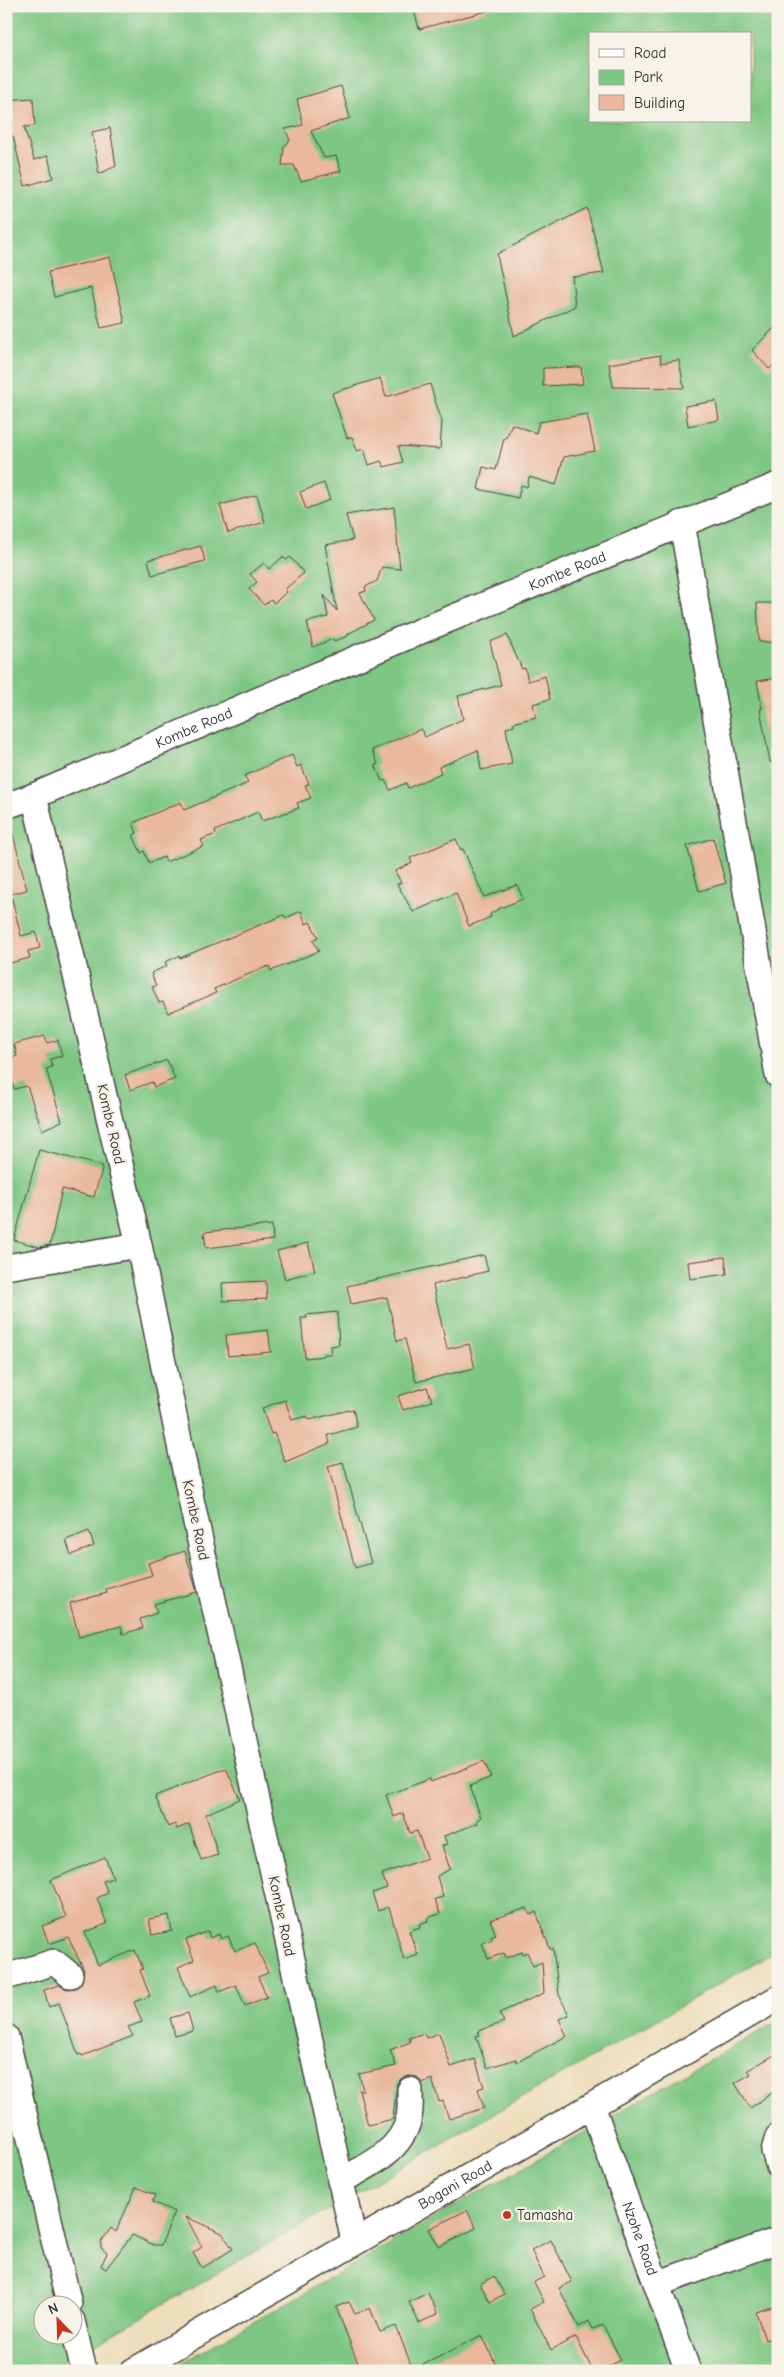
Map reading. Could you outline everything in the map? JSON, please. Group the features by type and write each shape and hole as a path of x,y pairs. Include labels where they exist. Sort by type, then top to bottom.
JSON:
{"street":[{"name":"Kombe Road","path":"354,2241 194,1514 139,1245 73,1002 34,796 430,627 778,485"},
{"path":"682,523 778,1075"},
{"path":"6,806 34,796"},
{"path":"6,1267 139,1245"},
{"path":"6,1977 54,1962 70,1975"},
{"name":"Bogani Road","path":"133,2371 354,2241 778,1998"},
{"path":"6,2037 67,2294"},
{"path":"340,2181 382,2156 401,2137 410,2115 410,2090"},
{"name":"Nzohe Road","path":"592,2106 688,2371"},
{"path":"778,2137 775,2140 774,2151 778,2164"},
{"path":"657,2284 778,2240"},
{"path":"78,2344 84,2371"}],"green space":[{"path":"6,6 778,6 778,1950 48,2371 6,2371"},
{"path":"778,2021 778,2371 168,2371"}],"building":[{"path":"413,6 486,6 487,11 419,29"},
{"path":"341,86 350,118 311,131 324,158 336,156 341,171 301,181 294,165 282,165 284,147 290,140 285,129 303,125 297,99"},
{"path":"33,98 35,126 24,127 34,160 48,156 53,178 25,186 13,136 6,137 6,100"},
{"path":"110,128 116,166 99,174 92,132"},
{"path":"587,208 604,273 572,277 575,306 514,336 497,254"},
{"path":"110,257 125,323 101,328 91,288 54,297 48,272"},
{"path":"778,324 778,362 769,369 752,350"},
{"path":"660,355 661,363 679,360 684,388 613,387 609,364"},
{"path":"581,367 583,384 543,386 543,368"},
{"path":"380,378 386,397 430,384 442,422 440,449 398,446 403,462 384,467 381,461 369,465 364,449 357,451 352,437 347,438 332,393"},
{"path":"716,401 719,420 688,426 685,406"},
{"path":"587,414 595,451 564,457 556,485 529,477 527,487 521,485 518,498 478,489 483,467 496,470 504,438 506,438 512,424 536,433 539,422"},
{"path":"324,483 330,500 306,509 300,492"},
{"path":"257,495 265,522 228,533 220,505"},
{"path":"394,507 400,569 382,567 377,581 365,587 366,591 360,593 374,620 348,634 348,636 334,641 333,639 313,647 307,622 328,617 324,595 337,611 325,545 353,540 346,515"},
{"path":"201,546 205,561 152,575 148,560"},
{"path":"283,557 286,560 290,557 304,573 285,589 287,592 274,603 271,600 264,605 249,589 257,582 250,574 264,563 269,569"},
{"path":"757,603 778,603 778,642 759,642"},
{"path":"507,635 522,669 525,668 528,681 545,676 550,699 533,704 536,717 513,723 514,726 506,728 512,764 481,770 478,750 439,767 441,773 408,788 406,783 390,790 385,780 382,781 375,765 378,764 372,750 421,729 425,737 463,719 458,696 501,685 490,642"},
{"path":"778,678 778,762 770,762 757,681"},
{"path":"292,755 297,767 301,765 309,784 305,785 311,798 297,803 299,808 262,821 258,812 215,831 216,834 201,840 204,846 166,862 164,857 149,863 144,851 141,853 133,835 137,833 133,823 181,802 184,810 248,783 244,776"},
{"path":"12,830 27,890 6,895 6,831"},
{"path":"713,838 726,883 699,891 687,846"},
{"path":"456,839 461,850 463,849 484,897 517,885 523,899 500,908 490,914 491,917 469,926 456,893 413,912 397,884 401,883 395,871 412,863 410,858"},
{"path":"12,899 21,936 36,932 40,948 28,951 30,958 6,964 6,900"},
{"path":"301,911 306,924 310,922 318,937 313,940 319,951 271,971 269,966 239,978 214,989 216,993 168,1013 163,1002 159,1003 152,987 156,986 151,973 167,966 165,962 179,956 180,958 284,915 286,918"},
{"path":"45,1036 47,1043 58,1040 62,1056 50,1059 52,1067 46,1069 62,1121 42,1130 27,1086 14,1089 6,1059 17,1056 14,1044"},
{"path":"167,1060 175,1079 154,1087 152,1082 130,1090 125,1075"},
{"path":"39,1150 103,1166 94,1197 62,1189 50,1245 39,1247 14,1240"},
{"path":"272,1225 273,1240 206,1248 204,1232"},
{"path":"308,1243 315,1271 285,1279 277,1251"},
{"path":"484,1255 488,1271 433,1285 447,1349 469,1344 475,1368 416,1382 405,1339 397,1341 387,1297 351,1304 347,1286"},
{"path":"725,1257 727,1274 690,1279 688,1262"},
{"path":"266,1281 267,1299 223,1301 222,1283"},
{"path":"337,1312 339,1345 330,1346 331,1354 305,1358 301,1318 307,1318 306,1315"},
{"path":"268,1330 271,1352 228,1356 226,1335"},
{"path":"427,1387 432,1401 403,1410 398,1396"},
{"path":"285,1400 292,1420 307,1416 309,1420 353,1409 357,1427 328,1435 330,1443 285,1462 274,1433 271,1434 262,1408"},
{"path":"343,1462 371,1563 355,1568 328,1466"},
{"path":"89,1531 94,1546 71,1555 66,1540"},
{"path":"185,1551 197,1592 154,1604 157,1613 140,1619 143,1628 123,1634 121,1626 79,1637 70,1603 107,1593 106,1589 152,1575 148,1563"},
{"path":"484,1761 491,1777 470,1786 481,1818 477,1820 478,1823 444,1836 447,1844 442,1846 450,1869 437,1876 443,1897 435,1899 440,1914 427,1918 428,1921 419,1924 420,1927 409,1931 418,1955 404,1960 389,1907 378,1911 372,1893 387,1888 382,1874 427,1858 417,1831 410,1833 403,1813 394,1817 386,1795 430,1779 431,1782"},
{"path":"226,1768 240,1799 206,1814 218,1855 201,1860 189,1824 177,1829 175,1824 168,1827 155,1796"},
{"path":"105,1857 113,1878 103,1881 108,1893 97,1898 107,1924 85,1932 98,1965 135,1950 143,1969 140,1970 150,1996 134,2002 142,2022 128,2027 133,2036 82,2056 81,2054 78,2055 59,2003 49,2007 44,1990 59,1985 67,1989 76,1988 81,1984 84,1970 68,1937 49,1944 42,1926 66,1917 51,1880"},
{"path":"527,1908 530,1915 536,1912 550,1949 553,1949 559,1995 569,2015 559,2019 567,2036 517,2062 516,2059 487,2068 476,2036 480,2035 478,2031 504,2022 499,2013 544,1993 542,1962 533,1966 527,1952 506,1958 504,1953 488,1959 482,1943 492,1940 491,1937 496,1935 490,1920"},
{"path":"169,1915 172,1931 152,1935 149,1919"},
{"path":"208,1931 210,1938 219,1934 221,1939 228,1936 235,1951 255,1943 268,1973 258,1977 267,1997 245,2006 236,1985 219,1992 217,1985 190,1997 178,1967 194,1960 186,1940"},
{"path":"188,2013 193,2031 175,2036 170,2018"},
{"path":"424,2033 426,2038 439,2033 451,2067 475,2059 484,2087 478,2089 484,2108 449,2119 443,2101 439,2102 432,2079 422,2083 417,2077 409,2076 402,2078 397,2083 393,2119 368,2125 359,2090 363,2090 359,2074 396,2066 390,2050 410,2042 409,2038"},
{"path":"778,2053 778,2089 750,2108 735,2083 751,2074 748,2070"},
{"path":"136,2187 155,2195 152,2202 175,2212 161,2245 154,2245 132,2235 106,2269 101,2266 107,2253 101,2248 101,2242 111,2228 116,2232"},
{"path":"467,2210 476,2228 439,2247 429,2229"},
{"path":"186,2217 222,2233 233,2249 202,2268 193,2253 202,2247"},
{"path":"551,2240 572,2282 559,2288 579,2327 589,2321 593,2329 603,2325 621,2360 599,2371 593,2371 576,2337 551,2350 530,2309 544,2302 534,2282 544,2277 531,2250"},
{"path":"494,2276 504,2294 490,2302 480,2284"},
{"path":"428,2293 438,2314 419,2323 409,2302"},
{"path":"349,2302 355,2314 370,2308 380,2332 396,2326 413,2370 482,2335 499,2371 361,2371 336,2307"},
{"path":"778,2305 778,2335 765,2340 756,2312"}],"place":[{"name":"Tamasha","path":"507,2215"}]}
